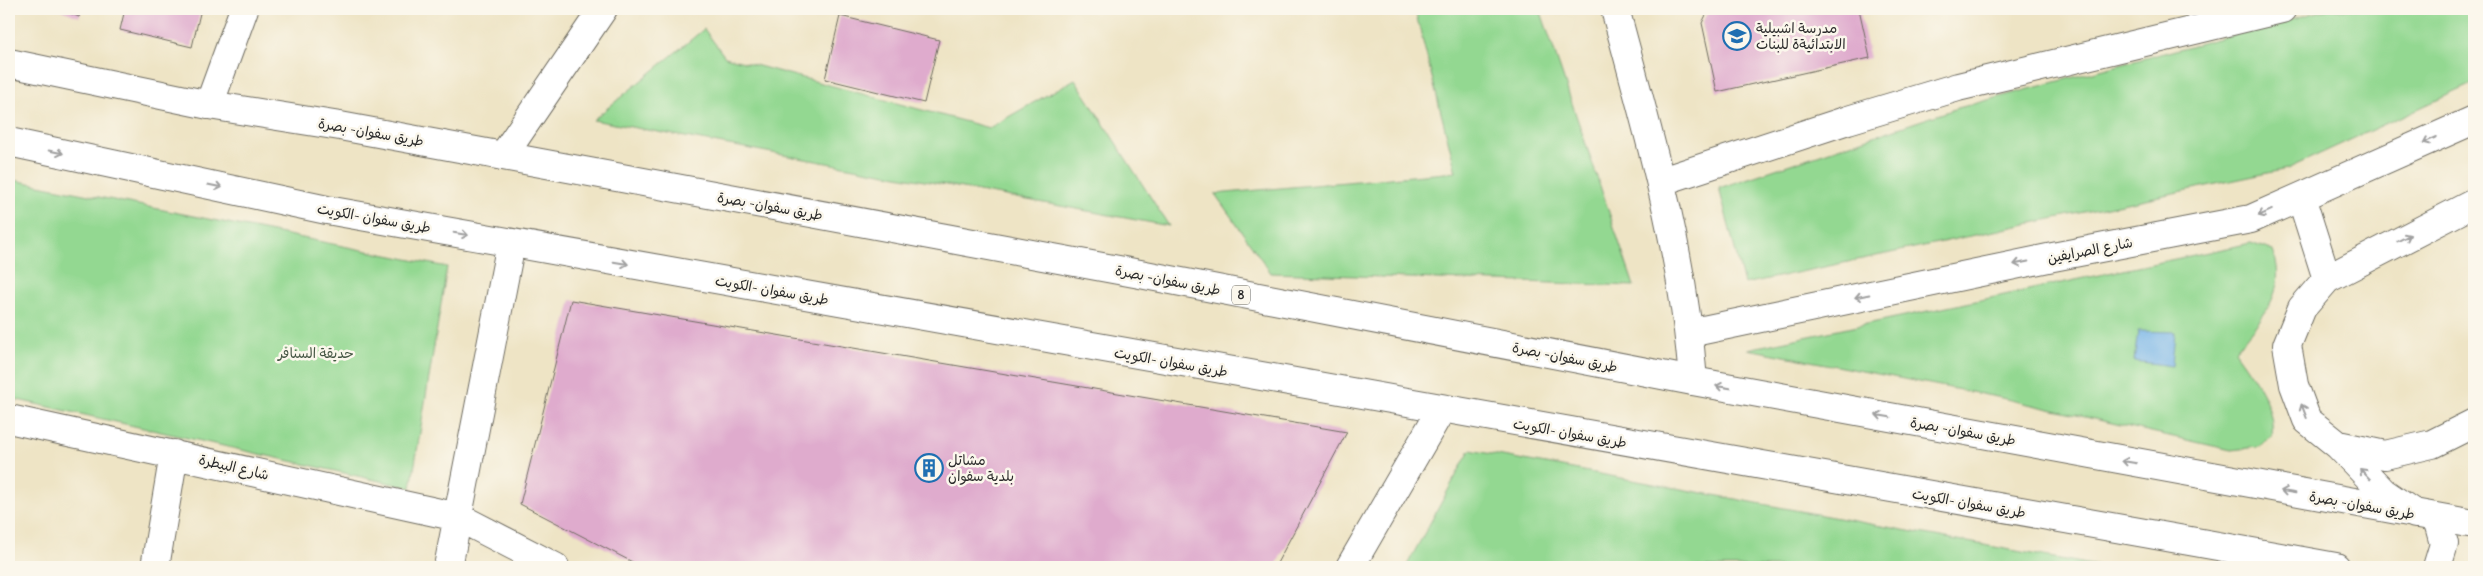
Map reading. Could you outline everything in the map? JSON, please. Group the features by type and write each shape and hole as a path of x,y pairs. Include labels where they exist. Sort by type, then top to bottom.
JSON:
{"main road":[{"path":"209,105 244,9"},
{"path":"503,156 603,9"},
{"path":"1615,9 1662,181 1689,333 1693,381"},
{"path":"1662,181 1848,120 1958,87 2282,9"},
{"name":"طريق سفوان- بصرة","path":"9,62 209,105 340,126 503,156 1140,274 1693,381 2427,517 2474,524"},
{"name":"شارع الصرايفين","path":"1689,333 2044,259 2251,219 2474,120"},
{"name":"طريق سفوان -الكويت","path":"9,142 327,210 1441,410 2336,567"},
{"path":"2301,197 2326,279"},
{"path":"2437,567 2444,544 2427,517 2383,492 2338,445 2307,420 2294,385 2287,344 2302,308 2326,279 2474,203"},
{"path":"448,567 511,243"},
{"path":"1350,567 1441,410"},
{"name":"شارع البيطرة","path":"9,419 458,517 555,567"},
{"path":"2338,445 2385,455 2432,444 2474,423"},
{"path":"155,567 174,454"}],"green space":[{"path":"1433,9 1540,9 1634,286 1271,273 1215,194 1456,172 1416,14"},
{"path":"2329,9 2474,9 2474,83 2287,169 1744,284 1719,188 1958,108"},
{"path":"704,29 725,57 989,128 1075,79 1169,226 593,120"},
{"name":"حديقة السنافر","path":"9,179 447,267 411,488 9,398"},
{"path":"2251,243 2273,251 2277,266 2275,293 2262,317 2235,351 2261,391 2267,402 2270,414 2272,437 2258,447 2231,450 1997,397 1748,349"},
{"path":"1470,450 2103,567 1406,567"}],"water":[{"path":"2138,331 2175,332 2172,366 2134,361"}],"building":[{"path":"59,9 82,9 79,17"},
{"path":"125,9 201,9 192,47 120,30"},
{"path":"1709,9 1859,9 1870,58 1717,92 1702,23"},
{"path":"840,16 939,40 924,103 825,79"},
{"name":"مشاتل بلدية سفوان","path":"571,300 1347,432 1275,567 642,567 520,504"}],"place":[{"name":"مدرسة اشبيلية الابتدائيةة للبنات","path":"1737,36"},
{"name":"مشاتل بلدية سفوان","path":"929,468"}]}
